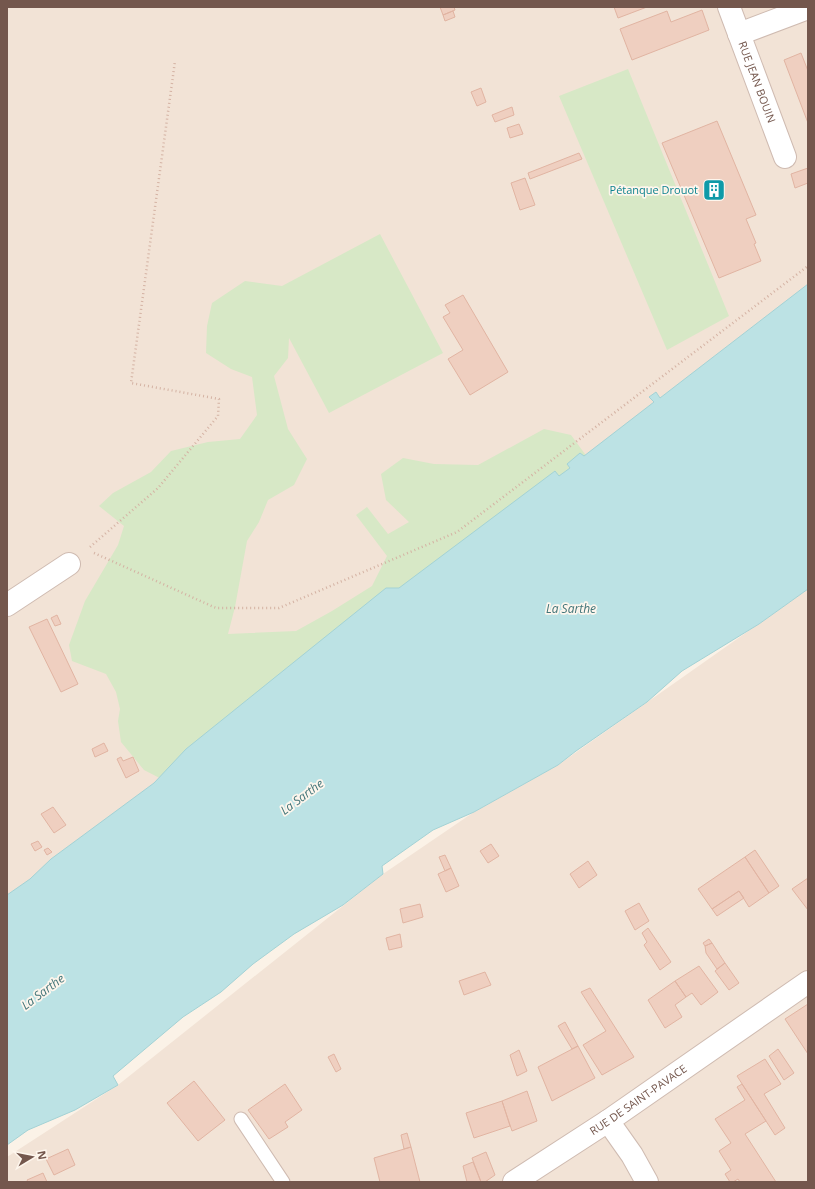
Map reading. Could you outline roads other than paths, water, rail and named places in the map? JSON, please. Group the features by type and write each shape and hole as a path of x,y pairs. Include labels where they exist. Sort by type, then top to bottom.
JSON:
{"street":[{"name":"RUE JEAN BOUIN","path":"729,7 785,157"},
{"path":"740,34 808,8"},
{"path":"7,605 69,564"},
{"name":"RUE DE SAINT-PAVACE","path":"514,1182 608,1121 808,982"},
{"path":"608,1121 632,1155 647,1182"}],"lane":[{"path":"242,1119 283,1182"}],"water":[{"name":"La Sarthe","path":"808,284 808,589 759,624 682,671 647,702 558,765 474,812 433,830 382,866 383,874 343,905 294,934 253,964 221,992 183,1017 113,1076 118,1085 75,1110 28,1130 7,1145 7,895 30,879 51,859 154,783 186,749 386,588 399,588 555,471 559,476 570,468 567,464 580,453 584,456 654,402 649,397 656,392 660,398"}],"place":[{"name":"Pétanque Drouot","path":"714,190"}]}
